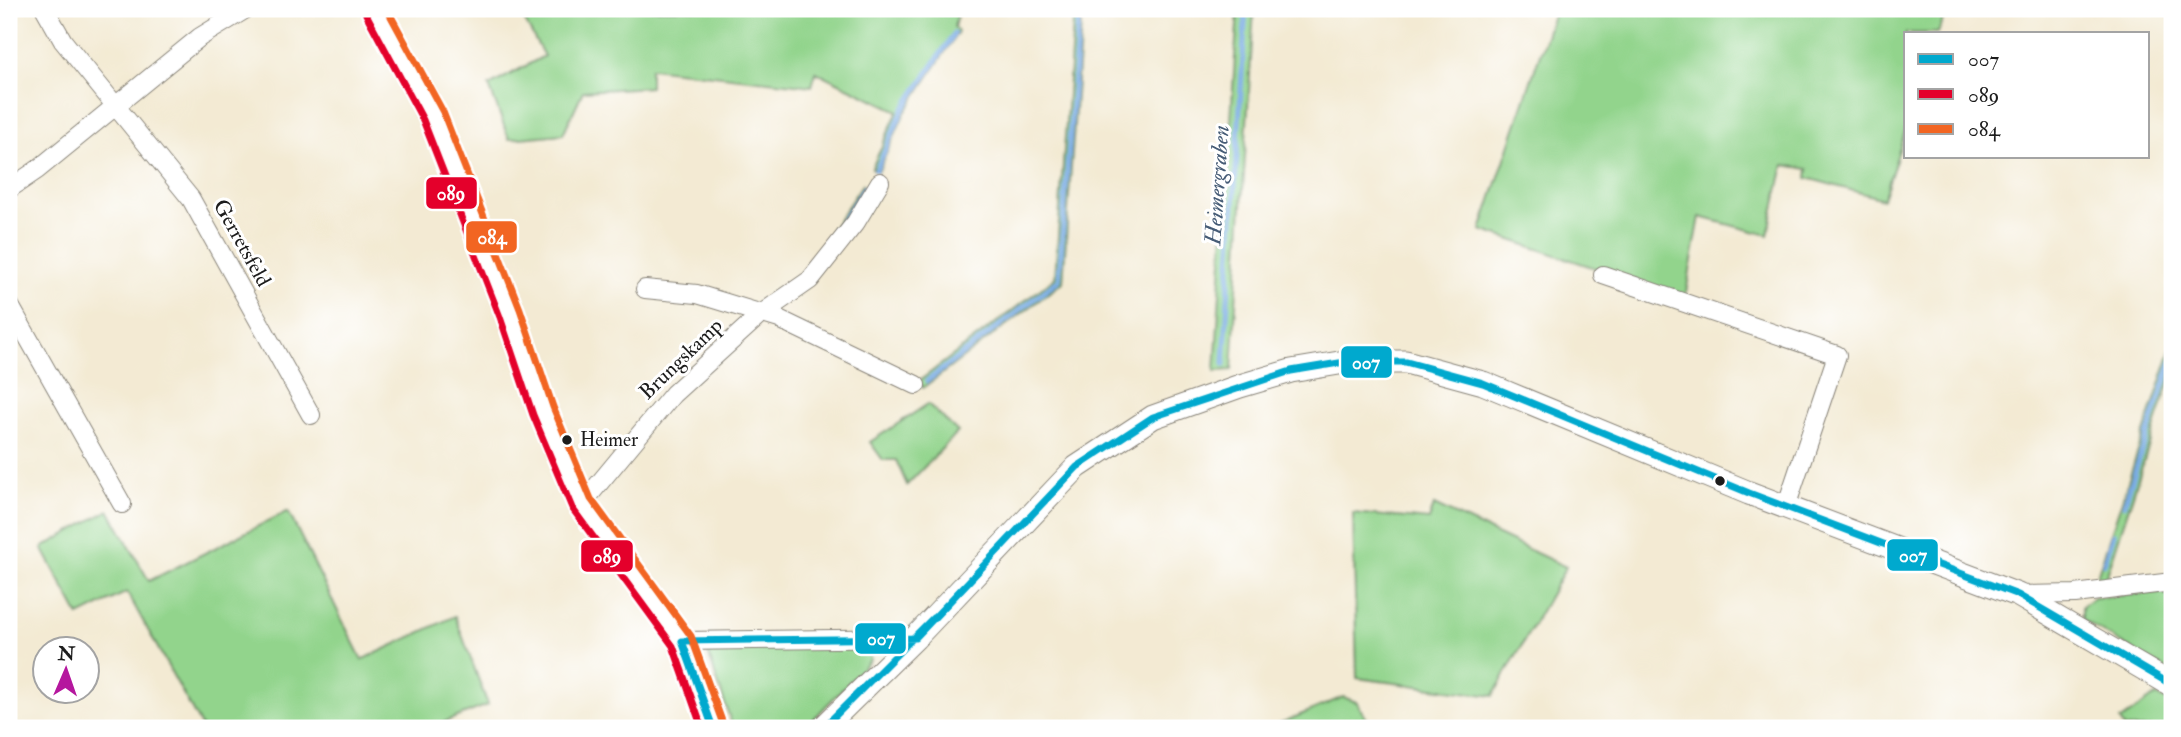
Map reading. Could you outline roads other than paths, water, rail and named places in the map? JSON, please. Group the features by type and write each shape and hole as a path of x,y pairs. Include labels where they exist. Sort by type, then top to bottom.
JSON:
{"street":[{"name":"Gerretsfeld","path":"45,9 62,41 191,199 311,415"},
{"path":"9,189 37,170 200,37 246,9"},
{"path":"375,9 433,116 510,313 542,411 582,503 682,641 713,728"},
{"name":"Brungskamp","path":"582,503 673,394 761,314 810,280 856,222 880,182"},
{"path":"1603,275 1837,355 1786,507"},
{"name":"Brungskamp","path":"645,289 696,293 779,319 916,385"},
{"path":"9,304 122,503"},
{"path":"823,728 915,638 1077,467 1153,417 1291,371 1345,362 1406,362 1483,383 1786,507 2018,595 2102,641 2172,685"},
{"path":"2018,595 2075,594 2172,582"},
{"path":"682,641 915,638"}],"waterway":[{"path":"983,11 987,9"},
{"path":"927,381 1059,280 1079,9"},
{"name":"Heimergraben","path":"1224,364 1246,9"},
{"path":"876,170 903,110 954,34"},
{"path":"837,229 864,188"},
{"path":"2124,505 2172,361"},
{"path":"2104,564 2114,534"}],"place":[{"name":"Heimer","path":"567,440"}]}
